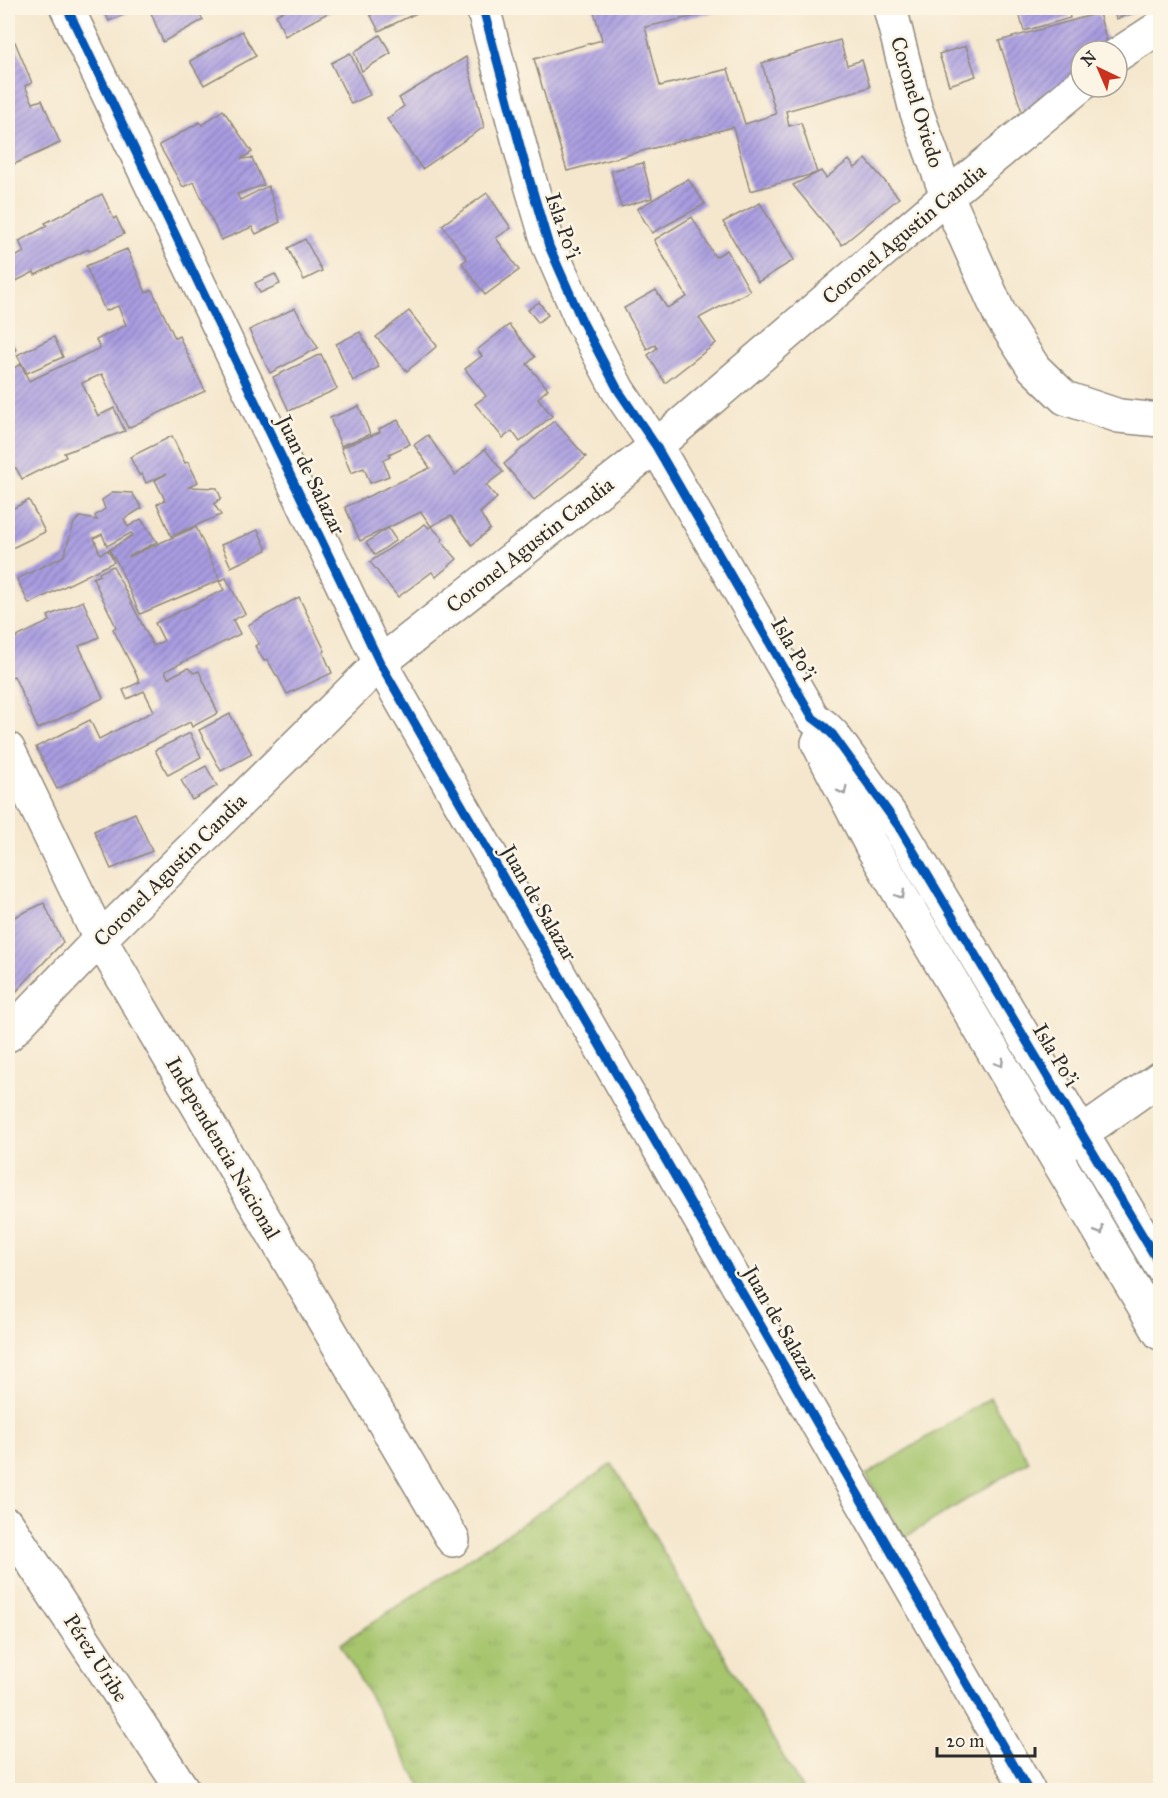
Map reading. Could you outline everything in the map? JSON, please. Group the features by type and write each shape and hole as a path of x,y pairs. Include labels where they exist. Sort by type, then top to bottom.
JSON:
{"street":[{"name":"Juan de Salazar","path":"67,8 380,663 1028,1791"},
{"name":"Isla Po'i","path":"483,8 549,246 582,321 618,390 656,446 813,718 833,735 899,827 1161,1265"},
{"name":"Coronel Oviedo","path":"890,8 915,106 947,196 1000,315 1034,368 1065,398 1119,416 1161,420"},
{"path":"1129,48 1161,27"},
{"name":"Coronel Agustin Candia","path":"8,1035 100,939 380,663 656,446 947,196 1069,95"},
{"name":"Isla Po'i","path":"813,718 814,734 871,845 1161,1333"},
{"name":"Independencia Nacional","path":"8,748 100,939 453,1540"},
{"path":"1054,1154 1161,1078"},
{"name":"Pérez Uribe","path":"8,1525 183,1791"}],"green space":[{"path":"990,1398 1029,1461 904,1538 866,1475"},
{"path":"612,1464 803,1790 423,1790 340,1644"}],"building":[{"path":"103,8 139,8 109,21"},
{"path":"149,8 196,8 203,20 163,42"},
{"path":"288,8 337,8 285,36 276,15"},
{"path":"367,8 427,8 379,31"},
{"path":"593,8 732,8 645,27 660,86 728,69 745,124 776,114 762,63 840,40 847,65 862,60 870,87 786,111 789,126 801,123 817,173 750,191 733,127 567,171 534,59 602,40"},
{"path":"1014,8 1068,8 1070,18 1024,31 1019,13 1016,14"},
{"path":"1097,8 1133,8 1134,13 1116,19 1113,10 1099,13"},
{"path":"1099,13 1106,39 1069,39 1069,80 1023,115 999,41"},
{"path":"242,31 256,56 204,85 190,61"},
{"path":"380,35 391,53 362,71 354,52"},
{"path":"15,42 32,83 25,86 33,103 42,100 60,143 8,167 8,45"},
{"path":"966,46 976,76 949,85 939,54"},
{"path":"350,53 370,95 351,104 331,63"},
{"path":"466,57 484,127 422,169 387,119 404,106 399,98"},
{"path":"223,110 252,152 241,159 252,158 264,185 237,194 240,200 268,186 280,222 256,234 252,227 221,240 194,182 183,187 159,145 200,122 202,125"},
{"path":"866,159 899,198 842,245 793,185 821,171 826,178 849,160 855,168"},
{"path":"643,163 652,198 621,207 611,171"},
{"path":"688,179 705,204 652,233 637,209"},
{"path":"487,193 511,228 496,238 519,270 485,295 462,263 467,259 442,225"},
{"path":"102,194 124,234 8,285 8,261 24,252 19,241 47,226 45,223"},
{"path":"760,203 794,260 758,282 723,222"},
{"path":"692,217 715,257 727,250 750,291 699,318 716,343 665,383 648,355 657,348 655,345 647,349 624,308 656,290 667,308 687,297 654,240"},
{"path":"305,239 322,271 304,280 288,248"},
{"path":"127,249 146,293 152,290 175,338 179,336 205,391 128,428 102,374 82,383 98,416 114,408 125,431 64,453 66,457 22,479 16,468 10,470 8,465 8,371 21,364 29,381 100,348 96,340 126,325 118,306 105,311 86,266"},
{"path":"275,274 280,284 260,293 255,283"},
{"path":"539,302 548,315 538,322 528,310"},
{"path":"295,308 318,348 270,373 249,330"},
{"path":"409,311 437,346 407,371 376,337"},
{"path":"509,325 535,357 527,364 548,389 538,398 552,416 520,442 512,431 503,438 475,404 486,396 465,369 482,356 477,350"},
{"path":"360,332 379,367 353,381 336,344"},
{"path":"8,333 16,350 8,355"},
{"path":"54,337 63,357 27,373 17,355"},
{"path":"321,354 337,389 289,411 273,377"},
{"path":"359,406 370,434 341,446 330,418"},
{"path":"398,420 410,444 389,454 390,457 383,460 389,476 370,483 364,468 351,473 341,448 380,432 379,429"},
{"path":"554,421 586,457 534,500 504,464"},
{"path":"428,435 455,475 485,449 503,472 486,485 497,498 480,513 490,529 472,545 451,516 431,526 421,512 360,541 345,507 430,468 414,445"},
{"path":"172,436 185,463 188,462 198,482 189,487 217,488 221,498 214,504 221,515 171,536 157,504 165,500 155,480 166,474 146,483 130,457"},
{"path":"114,492 132,493 142,508 124,519 128,527 141,519 157,542 128,557 196,527 220,580 140,614 117,562 109,550 133,535 131,533 107,546 102,534 94,538 100,554 108,550 114,562 29,604 17,579 64,556 74,523 80,517 97,520 95,516 105,509 102,500"},
{"path":"29,500 45,532 8,550 8,511"},
{"path":"425,524 429,528 431,526 443,539 441,541 457,559 436,577 432,572 398,597 370,562"},
{"path":"388,528 396,540 375,555 366,543"},
{"path":"258,530 267,550 231,567 221,545"},
{"path":"113,566 153,646 164,641 155,623 224,590 219,581 226,578 245,614 233,620 240,634 165,671 168,678 188,668 194,673 199,671 218,713 192,727 190,722 57,789 36,747 90,720 99,739 154,711 144,691 127,699 123,690 140,682 113,629 116,627 93,578"},
{"path":"299,597 325,651 323,652 332,673 287,694 267,659 264,661 255,646 259,644 248,625"},
{"path":"83,601 99,637 79,646 103,698 38,729 14,676 8,679 8,633 15,638 50,621 48,616"},
{"path":"230,714 252,754 221,771 199,730"},
{"path":"190,733 201,757 168,775 155,750"},
{"path":"206,766 217,786 192,800 181,780"},
{"path":"135,813 152,851 111,869 94,831"},
{"path":"44,903 63,942 8,1000 8,920"}],"cycle path":[{"path":"67,8 380,663 1028,1790"},
{"path":"483,8 549,246 582,321 618,390 656,446 813,718 833,735 899,827 1160,1265"}]}
